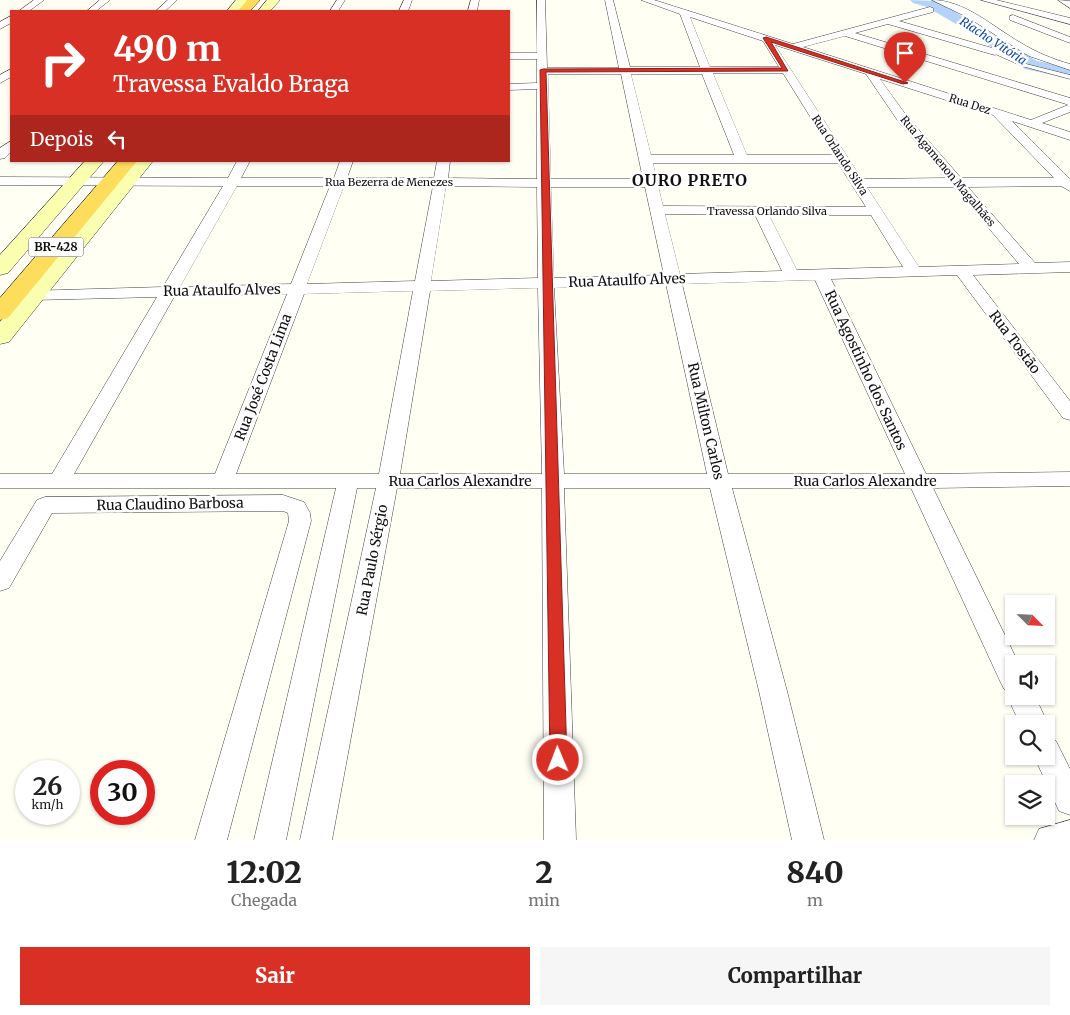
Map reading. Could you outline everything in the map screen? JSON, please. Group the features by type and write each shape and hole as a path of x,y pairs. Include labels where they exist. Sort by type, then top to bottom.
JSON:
{"highway":[{"path":"245,10 254,0"},
{"path":"256,10 264,0"},
{"name":"BR-428","path":"0,313 66,236 107,173"},
{"name":"BR-428","path":"0,292 107,173"},
{"path":"66,236 92,224"}],"main road":[{"path":"234,10 243,0"},
{"path":"265,10 274,0"},
{"path":"0,268 107,173 141,162"},
{"path":"0,337 92,224 107,173"}],"street":[{"path":"25,10 40,0"},
{"path":"92,10 106,0"},
{"path":"161,10 173,0"},
{"path":"541,0 560,840"},
{"name":"Rua Milton Carlos","path":"610,0 624,70 674,278 719,480 773,691 808,840"},
{"name":"Rua Dez","path":"645,0 1070,136"},
{"path":"936,0 960,9 1024,51 1041,59 1070,67"},
{"path":"985,0 1070,21"},
{"path":"1062,0 1070,5"},
{"path":"793,47 930,10"},
{"path":"684,12 705,70 742,158"},
{"path":"1013,18 1070,40"},
{"path":"889,21 995,52"},
{"path":"845,33 1070,102"},
{"name":"Rua Orlando Silva","path":"766,38 914,272"},
{"path":"510,56 543,71"},
{"path":"1041,59 1070,56"},
{"path":"510,87 543,71 786,70"},
{"name":"Rua Agamenon Magalhães","path":"869,71 902,118 1031,268"},
{"path":"0,80 10,72"},
{"path":"1030,124 1070,108"},
{"path":"996,112 1068,184"},
{"path":"0,155 10,146"},
{"path":"646,159 842,159"},
{"path":"59,481 243,162"},
{"name":"Rua José Costa Lima","path":"222,480 347,162"},
{"name":"Rua Bezerra de Menezes","path":"0,181 107,173 232,182 340,182 442,171 545,182 651,183"},
{"name":"Rua Paulo Sérgio","path":"316,840 388,481 442,171"},
{"path":"859,184 957,182 1068,184"},
{"name":"Travessa Orlando Silva","path":"658,210 876,211"},
{"path":"760,210 792,276"},
{"name":"Rua Ataulfo Alves","path":"33,296 1070,267"},
{"name":"Rua Tostão","path":"961,270 1070,414"},
{"name":"Rua Agostinho dos Santos","path":"822,275 1005,663"},
{"name":"Rua Carlos Alexandre","path":"0,481 919,481 1070,479"},
{"path":"270,840 348,481"},
{"name":"Rua Claudino Barbosa","path":"0,582 45,505 283,503 296,506 300,512 300,521 211,840"},
{"path":"1053,765 1070,801"},
{"path":"1050,840 1070,835"}],"lane":[{"path":"995,52 1024,65 1070,77"}],"waterway":[{"name":"Riacho Vitória","path":"918,0 932,4 967,24 1031,65 1070,73"}],"district":[{"name":"OURO PRETO","path":"690,180"}],"route":[{"path":"558,760 553,480 546,283 543,70 786,70 766,38 905,83"}]}
